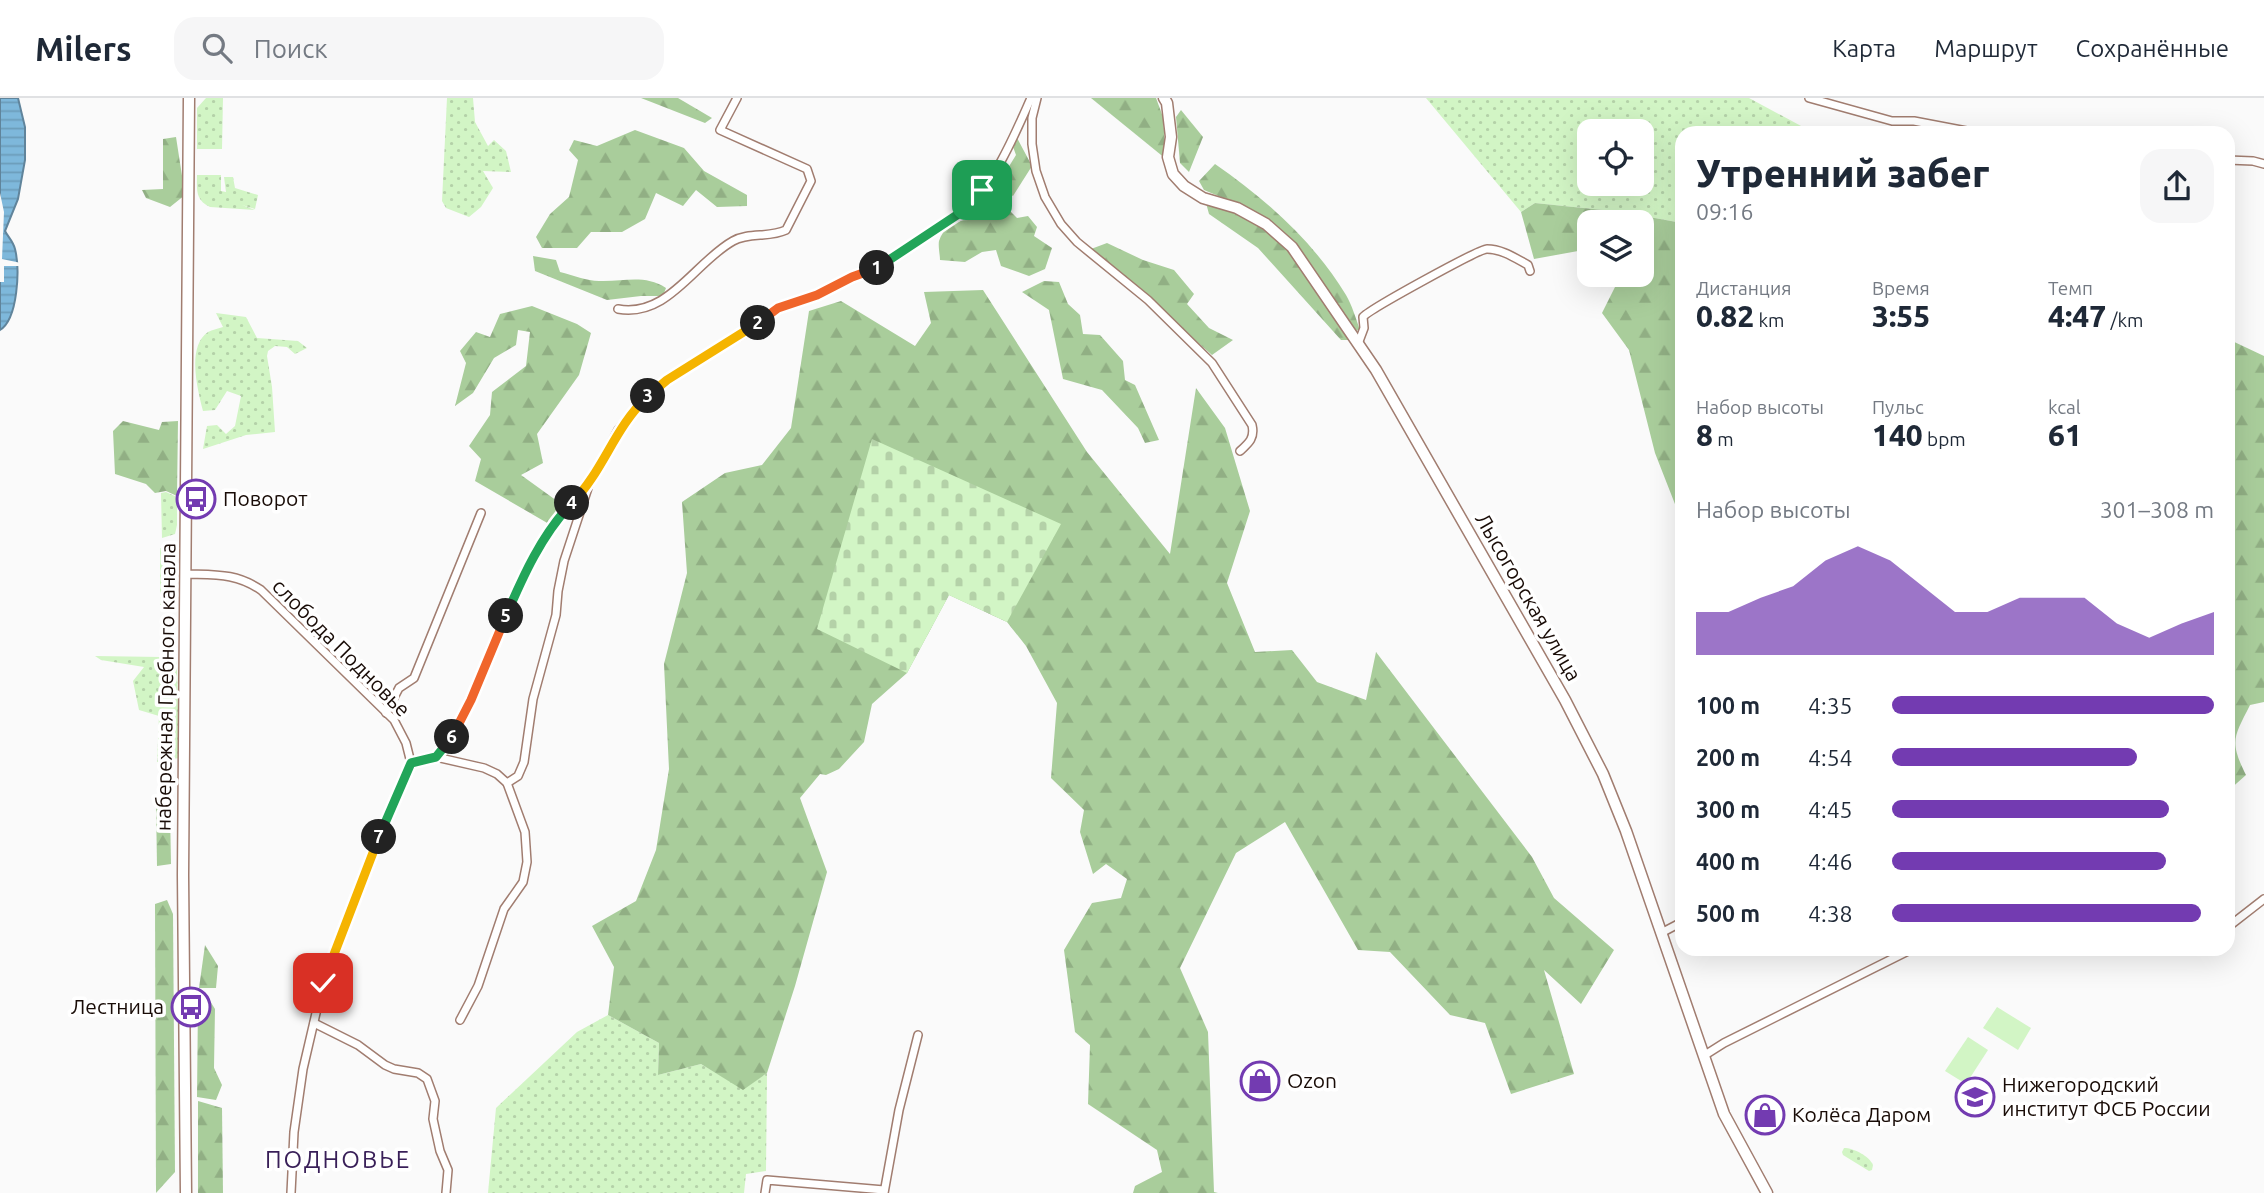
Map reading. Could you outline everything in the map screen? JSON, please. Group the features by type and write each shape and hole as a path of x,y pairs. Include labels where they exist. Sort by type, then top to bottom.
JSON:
{"street":[{"name":"набережная Гребного канала","path":"186,1193 183,862 189,98"},
{"path":"618,309 632,310 663,301 710,257 734,240 786,230 811,181 807,169 720,130 737,98"},
{"name":"Лысогорская улица","path":"1164,98 1171,137 1168,157 1173,174 1184,186 1203,198 1237,208 1266,224 1292,247 1376,370 1565,700 1603,774 1663,932 1724,1114 1768,1193"},
{"path":"1809,98 1892,121 1914,121 1940,126"},
{"path":"1033,99 1032,144 1036,171 1045,197 1061,224 1077,242 1148,300 1212,363 1252,425 1254,434 1240,452"},
{"path":"506,783 518,776 524,762 533,699 556,615 564,561 589,485 618,430 634,410 667,380 747,332 778,308 817,295 887,263 974,202 1012,140 1033,99"},
{"path":"2235,160 2253,160 2264,164"},
{"path":"1359,344 1364,328 1363,317 1367,312 1485,249 1503,252 1528,265 1530,271"},
{"path":"436,757 450,741 471,700 518,587 554,524 589,485"},
{"path":"386,713 399,688 414,678 481,513"},
{"name":"слобода Подновье","path":"187,574 235,576 261,590 394,720 406,743 411,763"},
{"path":"291,1193 293,1132 303,1069 323,983 387,815 411,763 436,757 484,768 497,774 506,783 525,832 527,862 523,882 504,909 478,986 460,1020"},
{"path":"2235,921 2264,898"},
{"path":"1663,932 1675,926"},
{"path":"1705,1055 1724,1042 1898,956"},
{"path":"314,1023 358,1045 394,1069 418,1073 428,1079 435,1101 433,1119 448,1170 446,1193"},
{"path":"765,1193 767,1180 884,1192 899,1110 918,1035"}],"green space":[{"path":"206,98 223,98 222,149 197,149 197,108"},
{"path":"447,98 473,98 475,122 488,146 494,140 506,151 511,172 483,171 493,188 481,207 469,217 446,208 442,201"},
{"path":"641,98 678,98 712,118 705,123"},
{"path":"1091,98 1156,98 1163,117 1166,159"},
{"path":"1426,98 1749,98 1801,126 1675,126 1675,222 1654,218 1654,210 1603,210 1535,203 1521,212"},
{"path":"1181,110 1203,137 1189,172 1180,163 1176,117"},
{"path":"635,130 684,148 704,171 747,195 747,206 717,207 696,190 683,206 656,193 645,219 622,232 591,232 577,248 542,248 536,237 550,214 569,197 578,160 569,150 574,140 597,146"},
{"path":"1016,136 1032,166 1013,196 997,186 1016,155 1012,144"},
{"path":"176,137 185,195 170,207 146,198 142,190 163,189 163,139"},
{"path":"1215,164 1271,207 1304,239 1346,295 1360,330 1354,331 1283,232 1240,205 1204,190 1199,181"},
{"path":"197,175 221,175 221,191 226,192 224,177 233,177 235,188 258,195 255,209 242,205 255,210 210,207 205,204 198,194"},
{"path":"995,196 1017,218 1028,216 1037,227 1034,236 1052,248 1045,269 1029,276 1001,266 996,250 982,252 965,262 940,260 939,241 947,228 971,220 972,210 985,209"},
{"path":"1206,203 1251,221 1282,243 1307,272 1352,340 1341,340 1258,248 1209,214"},
{"path":"1535,203 1603,210 1577,210 1577,251 1534,259 1521,212"},
{"path":"1654,218 1675,222 1675,504 1655,453 1629,350 1602,313 1615,287 1654,287"},
{"path":"1107,243 1143,260 1174,270 1194,294 1187,304 1209,328 1233,340 1212,355 1091,249"},
{"path":"533,256 556,260 560,272 585,279 642,280 666,288 663,296 607,300 535,271"},
{"path":"1044,281 1059,282 1068,304 1080,315 1083,334 1100,335 1123,361 1125,380 1135,385 1159,440 1145,443 1138,428 1102,390 1063,379 1049,310 1022,292"},
{"path":"983,290 1087,452 1170,554 1196,388 1225,428 1250,511 1227,583 1255,652 1292,650 1317,682 1366,700 1376,652 1532,857 1554,898 1614,950 1581,1004 1544,970 1574,1074 1511,1094 1485,1023 1450,1015 1390,952 1358,950 1285,822 1236,853 1180,968 1208,1032 1214,1192 1218,1193 1133,1193 1135,1186 1162,1172 1157,1150 1088,1104 1090,1045 1075,1032 1064,950 1092,903 1121,898 1127,879 1106,864 1093,874 1080,832 1084,810 1051,778 1057,703 1026,646 1007,622 949,595 907,673 872,704 864,742 839,769 826,775 820,774 800,798 827,872 767,1073 743,1090 701,1064 658,1075 659,1043 608,1015 614,967 592,926 636,901 656,850 669,769 664,664 687,573 682,502 725,473 762,465 791,428 809,311 841,301 915,346 931,323 924,292"},
{"path":"532,306 577,324 591,333 579,375 537,434 543,463 521,475 564,506 549,524 475,481 481,459 469,446 490,415 492,392 526,366 530,332 518,330 516,345 494,358 473,393 455,406 466,363 460,351 476,332 490,337 500,314"},
{"path":"216,313 246,317 257,338 298,341 307,348 295,354 287,347 275,346 268,351 275,432 246,435 203,449 207,426 217,425 226,434 235,426 241,396 227,391 215,410 203,411 195,358 201,339 208,332 223,327"},
{"path":"2235,342 2264,356 2264,702 2250,705 2237,732 2237,754 2246,775 2235,785"},
{"path":"123,421 159,430 162,422 178,421 177,496 166,491 155,493 146,484 115,474 113,431"},
{"path":"872,439 1061,524 1007,622 949,595 907,673 817,629"},
{"path":"166,492 177,497 177,525 175,534 162,538 161,493"},
{"path":"160,548 174,549 172,605 160,605"},
{"path":"163,627 177,665 179,758 157,762 159,716 139,710 133,681 144,667 101,660 95,656 161,657"},
{"path":"156,804 170,810 171,864 157,866"},
{"path":"167,900 173,914 175,1172 156,1193 155,904"},
{"path":"205,945 218,966 216,988 199,988"},
{"path":"198,1001 210,1001 215,1009 214,1068 222,1085 216,1100 197,1097"},
{"path":"1997,1007 2031,1028 2018,1050 1983,1028"},
{"path":"608,1015 659,1043 658,1075 701,1064 743,1089 767,1073 766,1171 746,1174 744,1193 488,1193 496,1108 577,1032"},
{"path":"1968,1037 1988,1050 1966,1084 1945,1071"},
{"path":"198,1101 222,1108 223,1193 198,1193"},
{"path":"1844,1148 1865,1156 1873,1165 1872,1170 1869,1171 1843,1155"}],"water":[{"path":"0,98 18,98 25,127 25,160 18,199 5,231 15,249 16,293 11,316 0,330"}],"pier":[{"path":"0,193 4,212 2,259 21,263 21,266 4,266 4,282 0,282"}],"place":[{"name":"Поворот","path":"196,499"},
{"name":"Лестница","path":"191,1007"},
{"name":"Ozon","path":"1260,1081"},
{"name":"Нижегородский институт ФСБ России","path":"1975,1097"},
{"name":"Колёса Даром","path":"1765,1115"}],"district":[{"name":"ПОДНОВЬЕ","path":"338,1160"}],"route":[{"path":"323,983 387,815 411,763 436,757 450,741 471,700 518,587 544,540 554,524 589,485 618,430 634,410 667,380 747,332 778,308 817,295 887,263 963,211 974,202 982,190"}]}
